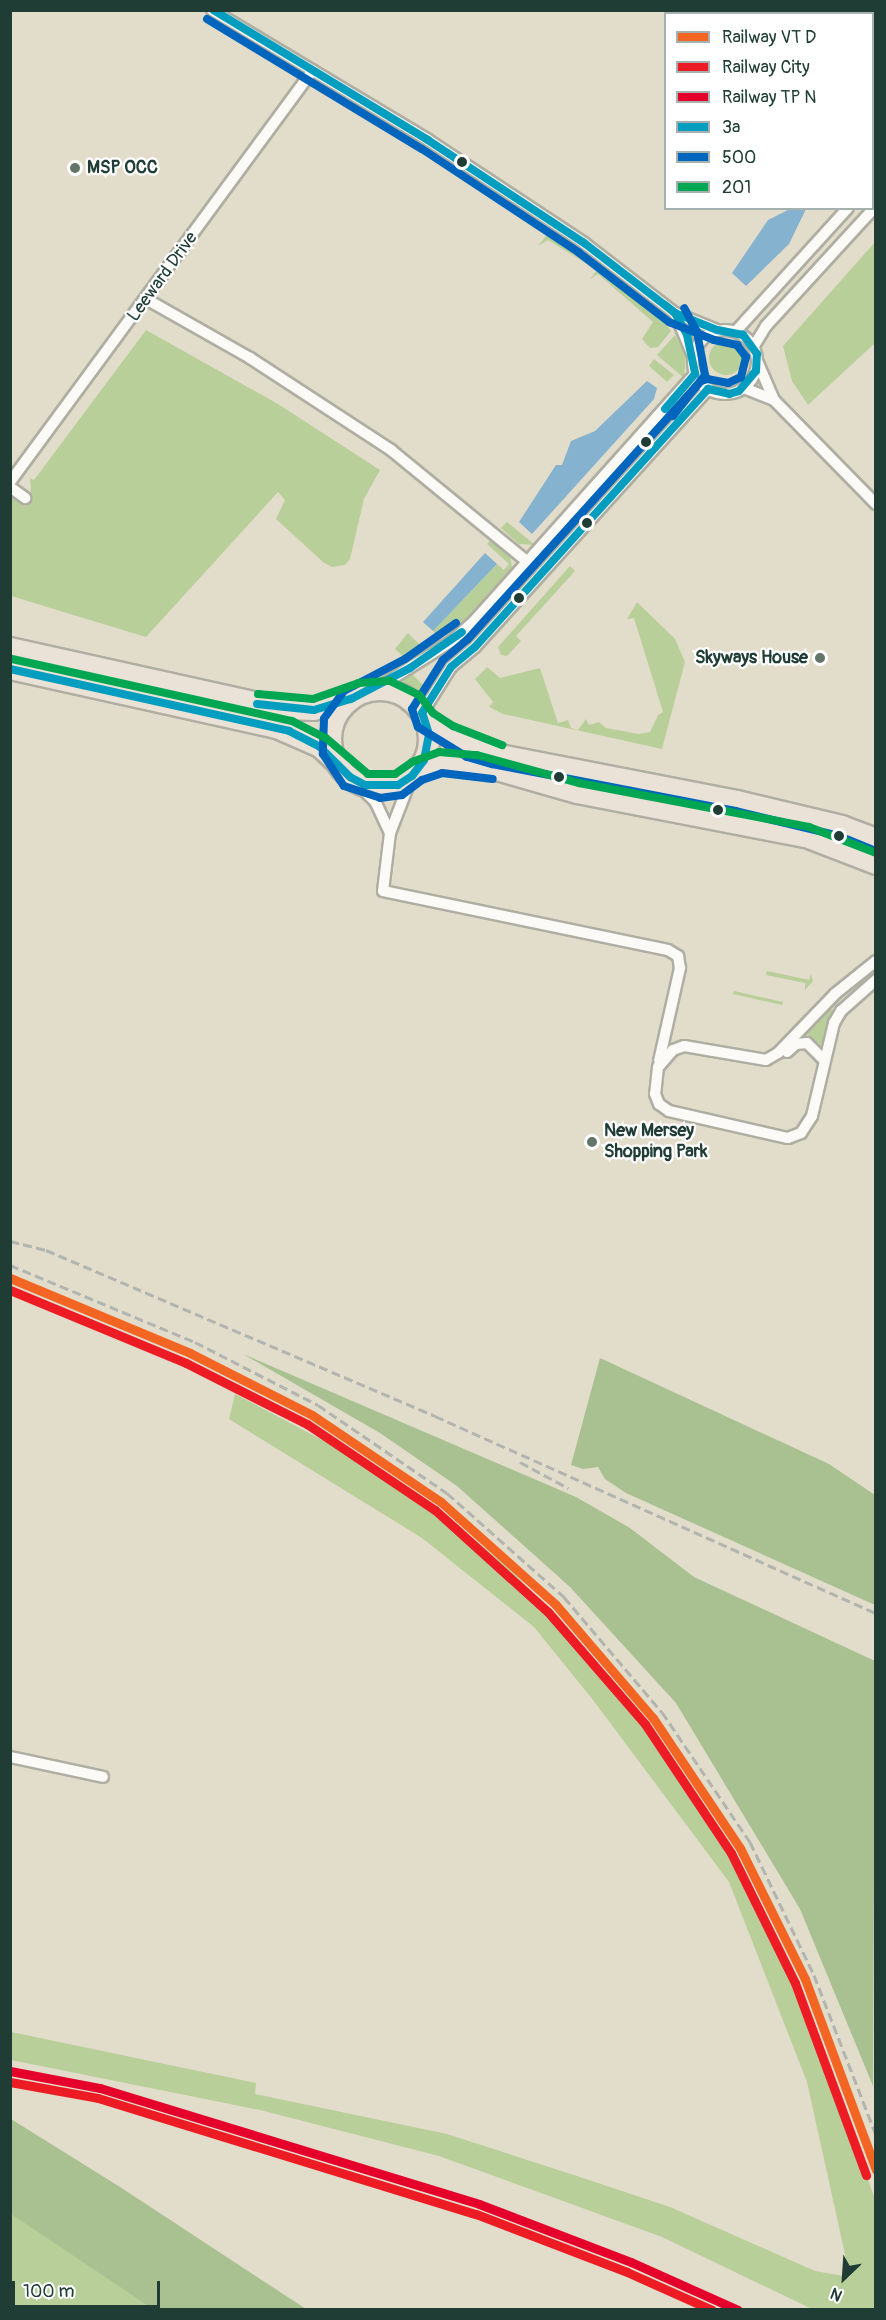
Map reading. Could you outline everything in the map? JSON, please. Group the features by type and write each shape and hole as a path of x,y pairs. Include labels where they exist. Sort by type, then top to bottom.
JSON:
{"highway":[{"path":"10,648 286,709 314,710 374,690 401,695 424,717 471,747 495,754 737,801 842,826 876,839"},
{"path":"10,669 277,728 320,747 344,771 381,788 441,762 493,769 577,793 806,837 876,864"},
{"path":"344,771 332,743 334,722 351,699"},
{"path":"414,774 428,747 424,717"}],"street":[{"path":"212,10 313,70 551,220 675,313 717,330 736,331 754,346 758,363 774,400 876,504"},
{"name":"Leeward Drive","path":"10,485 148,300 313,70"},
{"path":"736,331 846,210"},
{"path":"754,346 766,326 872,210"},
{"path":"148,300 250,358 391,450 528,562"},
{"path":"675,313 693,356 695,374 708,389 729,394 744,388 753,378 758,363"},
{"path":"693,356 701,340 717,330"},
{"path":"374,690 452,641 528,562 695,374"},
{"path":"744,388 774,400"},
{"path":"424,717 451,667 475,647 708,389"},
{"path":"10,485 25,498"},
{"path":"344,771 375,801 390,833"},
{"path":"414,774 390,833 383,891 649,946 678,956 680,968 658,1067 655,1094 669,1111 788,1138 801,1133 812,1116 824,1060 841,1011 876,980"},
{"path":"665,1033 684,1046 750,1060 766,1060 778,1053 835,994 876,961"},
{"path":"778,1053 786,1053 796,1044 807,1043 824,1060"},
{"path":"658,1067 665,1055 684,1046"},
{"path":"10,1757 103,1777"}],"green space":[{"path":"556,233 598,262 594,268 548,240 538,246 546,236"},
{"path":"875,242 875,343 808,405 792,381 783,346"},
{"path":"601,265 650,305 671,331 658,347 650,348 642,339 653,322 598,274 590,279"},
{"path":"146,330 278,404 380,470 364,499 350,559 345,565 332,567 323,562 276,519 285,500 278,492 146,637 11,596 11,497 22,505 31,491 30,478 34,480"},
{"path":"675,335 686,357 684,378 657,355"},
{"path":"726,341 738,346 743,358 738,370 726,375 714,370 709,358 714,346"},
{"path":"654,359 674,375 667,382 649,366"},
{"path":"507,522 535,545 519,544 501,528"},
{"path":"492,538 510,554 512,568 471,614 441,638 433,631 497,564 504,570 509,564 487,544"},
{"path":"570,566 575,571 516,636 521,641 507,656 501,655 498,647"},
{"path":"637,602 675,639 685,662 662,749 503,714 489,707 493,702 475,679 487,667 500,678 540,668 558,723 568,720 571,728 578,730 586,719 589,725 599,722 606,728 639,734 650,732 658,715 663,712 634,618 627,619"},
{"path":"408,633 424,649 406,659 395,649"},
{"path":"412,674 423,685 419,693 401,680"},
{"path":"767,971 809,980 811,974 813,981 805,990 805,983 766,975"},
{"path":"734,991 783,1002 782,1005 733,994"},
{"path":"830,1008 835,1013 822,1046 805,1034"},
{"path":"243,1354 576,1497 630,1528 694,1577 875,1661 873,2086 800,1909 676,1703 570,1587 457,1486 380,1433"},
{"path":"600,1358 829,1464 875,1495 875,1605 626,1493 605,1479 598,1467 583,1469 571,1465"},
{"path":"235,1394 358,1459 437,1509 504,1564 551,1610 646,1720 730,1849 796,1981 875,2199 875,2309 812,2309 662,2237 439,2156 260,2110 11,2060 11,2032 256,2083 255,2094 447,2134 580,2177 670,2207 815,2271 850,2277 807,2082 729,1882 593,1700 534,1627 422,1538 229,1419"},
{"path":"11,2119 120,2187 306,2309 153,2309 11,2214"},
{"path":"10,2173 195,2309 11,2309"}],"water":[{"path":"788,210 806,210 789,244 746,286 732,273 768,220"},
{"path":"647,381 657,388 654,399 532,534 519,522 556,465 562,465 571,441 595,431"},
{"path":"485,553 497,564 433,631 423,622"}],"railway":[{"path":"10,1241 46,1250 435,1416 876,1613"},
{"path":"10,1265 195,1342 318,1405 447,1493 564,1597 662,1712 750,1842 814,1975 876,2135"},
{"path":"520,1462 568,1488"}],"transit line":[{"name":"3a","path":"10,669 289,731 320,747 350,777 365,785 398,785 412,776 424,760 429,734 422,713 451,667 475,647 708,389 729,394 739,391 756,371 757,354 743,335 717,330 675,313 584,243 428,140 213,10"},
{"name":"500","path":"207,19 422,149 578,252 669,322 714,340 737,345 746,357 741,377 728,383 708,379 701,381 468,639 443,660 412,709 418,727 467,757 492,764 735,811 839,836 872,849"},
{"name":"3a","path":"665,305 675,313 687,335 695,374 665,409"},
{"name":"500","path":"673,416 705,375 697,332 684,308"},
{"name":"500","path":"456,623 405,659 344,691 324,719 323,754 344,786 380,798 402,795 422,780 442,773 493,779"},
{"name":"3a","path":"257,704 314,710 351,699 410,668 462,632"},
{"name":"201","path":"12,659 292,721 326,738 368,774 395,774 412,762 439,752 477,755 579,783 809,827 876,853"},
{"name":"201","path":"258,694 313,699 359,683 390,681 419,695 433,713 453,726 502,745"},
{"path":"10,1278 190,1353 312,1415 441,1502 556,1605 653,1718 740,1848 805,1979 876,2170"},
{"path":"10,2071 100,2088 479,2204 631,2262 738,2310"}],"rail line":[{"name":"City","path":"10,1290 186,1363 307,1424 435,1510 548,1612 645,1724 731,1853 795,1983 866,2175"},
{"name":"City","path":"10,2082 98,2098 476,2214 627,2272 712,2310"}],"place":[{"name":"MSP OCC","path":"75,168"},
{"name":"Skyways House","path":"820,658"},
{"name":"New Mersey Shopping Park","path":"592,1142"}]}
